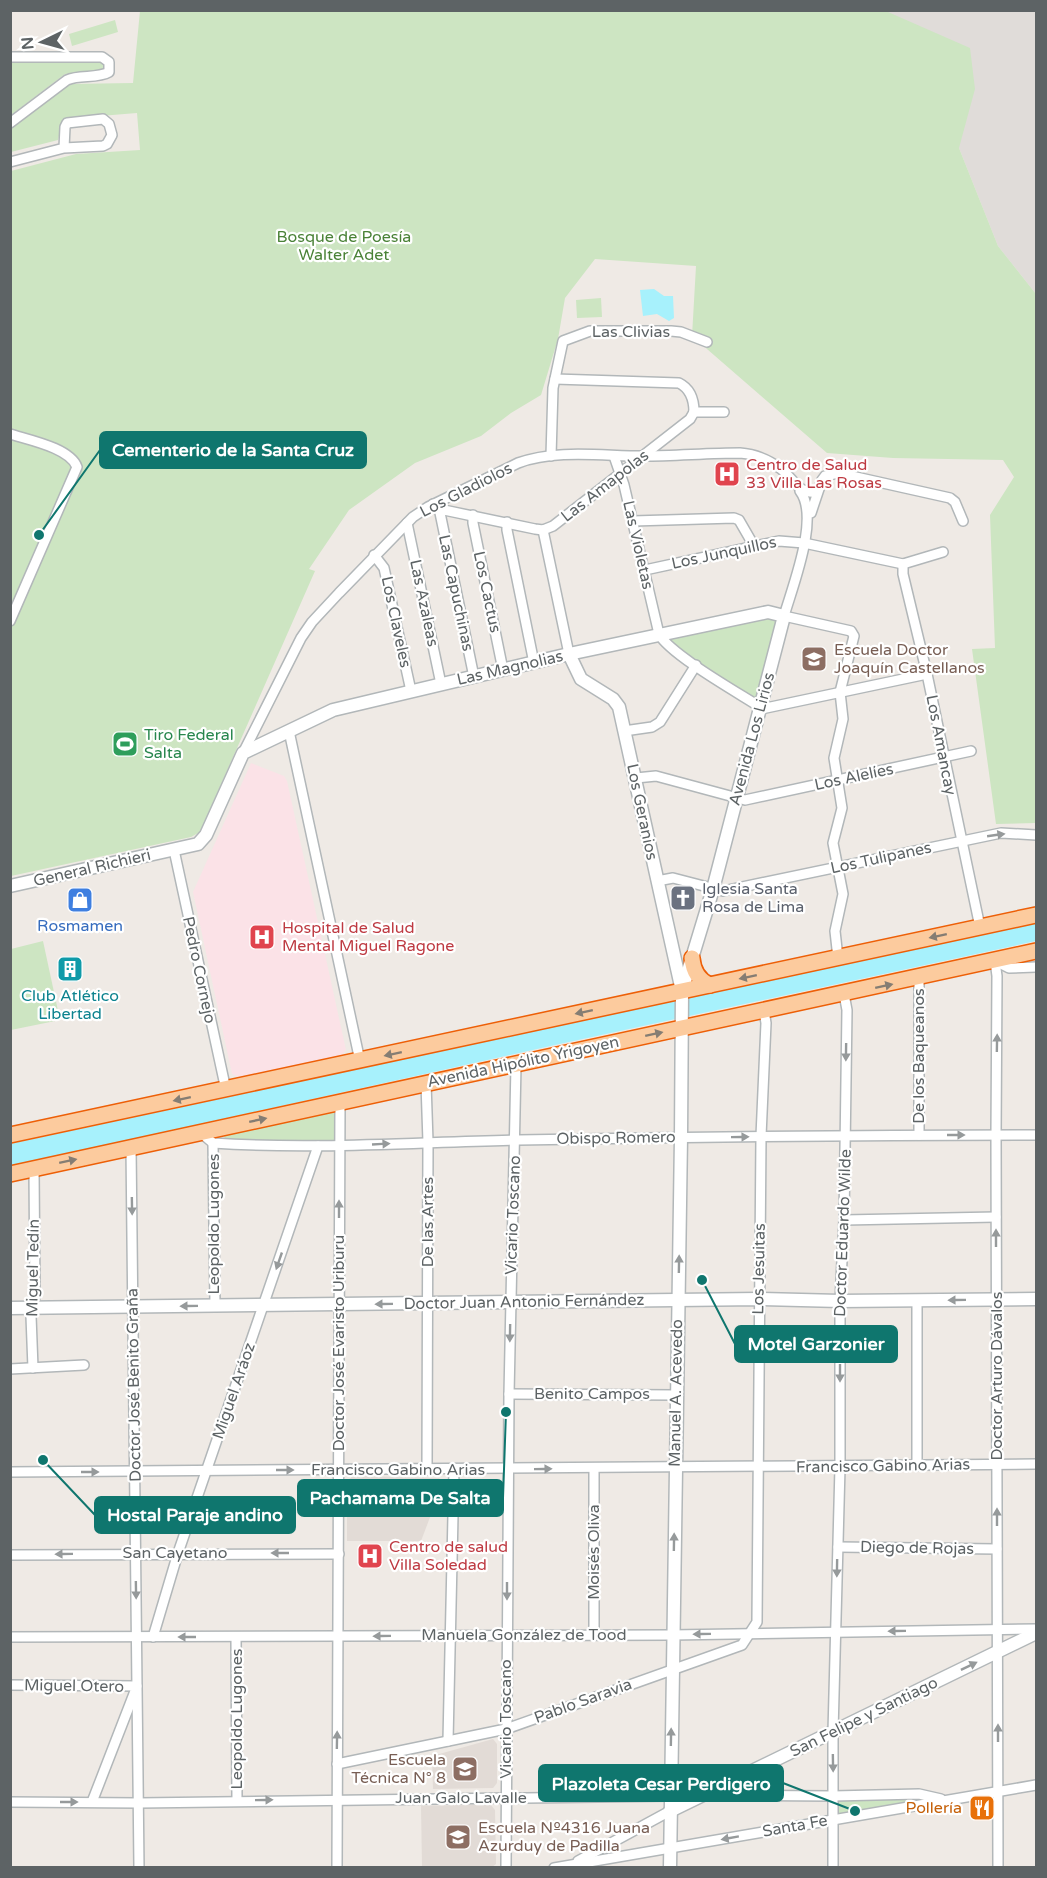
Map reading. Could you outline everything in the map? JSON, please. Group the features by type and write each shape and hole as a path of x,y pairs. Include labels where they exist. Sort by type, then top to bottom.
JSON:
{"highway":[{"path":"10,1135 1036,915"},
{"name":"Avenida Hipólito Yrigoyen","path":"10,1173 1036,951"},
{"path":"692,958 693,966 699,977 710,985"}],"street":[{"path":"10,57 102,57 109,62 110,66 109,72 104,75 73,77 67,80 10,123"},
{"path":"10,162 64,148 96,147 107,144 112,135 109,124 103,119 67,123 64,127 64,148"},
{"name":"Las Clivias","path":"551,456 555,379 561,344 566,340 584,333 681,332 707,342"},
{"path":"555,379 682,384 693,398 694,412 724,412"},
{"name":"Las Amapolas","path":"543,530 553,526 620,472 645,456 690,419 694,412"},
{"path":"10,434 67,454 72,457 77,467 14,603 10,621"},
{"name":"Las Amapolas","path":"666,439 667,448 672,455"},
{"name":"Los Gladiolos","path":"174,850 203,840 243,753 301,638 312,621 374,555 420,511 436,506 518,464 533,458 551,456 749,454 770,461 799,488"},
{"name":"Las Violetas","path":"614,456 633,520 659,634"},
{"path":"809,521 816,492 825,476 843,474 950,498 955,502 963,521"},
{"path":"799,488 808,493 816,492"},
{"name":"Avenida Los Lirios","path":"682,991 713,889 804,543 809,521 808,505 799,488"},
{"path":"436,506 543,530 569,654 581,679"},
{"name":"Las Capuchinas","path":"436,506 474,677"},
{"name":"Los Cactus","path":"473,514 503,670"},
{"path":"633,520 734,518 739,520 754,546"},
{"path":"507,522 539,661"},
{"name":"Las Azaleas","path":"407,523 441,684"},
{"name":"Los Junquillos","path":"645,570 779,541 804,543 903,564"},
{"path":"903,564 944,552"},
{"name":"Los Claveles","path":"374,555 384,568 411,691"},
{"name":"Los Amancay","path":"903,564 903,574 927,674 980,927"},
{"name":"Las Magnolias","path":"243,753 341,707 763,612 784,616"},
{"path":"784,616 854,633 840,692 843,719 834,758 842,808 833,843 843,894 835,931 838,958"},
{"path":"659,634 666,644 760,706 769,707 927,674"},
{"name":"Los Geranios","path":"539,661 559,665 616,702 636,778 682,991"},
{"path":"624,731 652,727 660,722 696,665"},
{"path":"289,731 360,1061"},
{"name":"Los Alelíes","path":"636,778 656,776 745,800 971,751"},
{"name":"Los Tulipanes","path":"657,881 673,878 723,891 1000,833 1036,835"},
{"name":"General Richieri","path":"10,886 174,850"},
{"name":"Pedro Cornejo","path":"174,850 226,1090"},
{"path":"995,961 1009,968 1036,968"},
{"name":"Doctor Arturo Dávalos","path":"995,961 997,976 998,1868"},
{"name":"De los Baqueanos","path":"919,978 919,1135"},
{"name":"Manuel A. Acevedo","path":"670,1868 682,991"},
{"name":"Doctor Eduardo Wilde","path":"833,1868 832,1732 840,1467 840,1301 844,1220 847,1010 844,994"},
{"name":"Los Jesuitas","path":"750,1633 757,1622 761,1136 766,1023 764,1011"},
{"name":"Vicario Toscano","path":"506,1868 510,1302 516,1065"},
{"name":"De las Artes","path":"426,1083 428,1142 427,1470"},
{"name":"Doctor José Evaristo Uriburu","path":"337,1868 340,1103"},
{"path":"200,1132 213,1143"},
{"name":"Obispo Romero","path":"213,1143 339,1146 681,1137 1036,1135"},
{"name":"Leopoldo Lugones","path":"213,1143 215,1305"},
{"name":"Miguel Aráoz","path":"153,1637 178,1553 318,1146"},
{"name":"Doctor José Benito Graña","path":"131,1147 139,1868"},
{"name":"Miguel Tedín","path":"33,1169 35,1297 31,1316 33,1368"},
{"path":"844,1220 996,1216"},
{"name":"Doctor Juan Antonio Fernández","path":"10,1308 759,1299 840,1301 1036,1299"},
{"path":"917,1301 917,1466"},
{"path":"10,1369 84,1365"},
{"name":"Benito Campos","path":"509,1394 676,1395"},
{"name":"Francisco Gabino Arias","path":"10,1472 508,1470 1036,1464"},
{"name":"Moisés Oliva","path":"594,1469 594,1635"},
{"path":"448,1741 453,1470"},
{"name":"Diego de Rojas","path":"838,1547 997,1549"},
{"name":"San Cayetano","path":"10,1555 339,1554"},
{"name":"Manuela González de Tood","path":"10,1637 672,1635 997,1629 1036,1631"},
{"name":"San Felipe y Santiago","path":"568,1866 670,1811 998,1653 1036,1631"},
{"name":"Pablo Saravia","path":"337,1764 506,1729 742,1645 750,1633"},
{"name":"Leopoldo Lugones","path":"236,1637 237,1801"},
{"name":"Miguel Otero","path":"10,1685 137,1686"},
{"path":"92,1802 137,1686"},
{"name":"Santa Fe","path":"554,1868 1036,1785"},
{"name":"Juan Galo Lavalle","path":"10,1802 139,1803 919,1794 946,1800"}],"shaded area":[{"path":"887,11 1036,11 1036,294 998,246 959,148"},
{"name":"Hospital de Salud Mental Miguel Ragone","path":"251,763 284,776 287,781 346,1050 341,1056 238,1077 232,1074 193,892"},
{"path":"353,1476 439,1478 443,1483 421,1541 347,1541 347,1481"},
{"name":"Escuela Técnica N° 8","path":"493,1739 497,1744 497,1783 493,1788 433,1789 432,1756"},
{"name":"Escuela Nº4316 Juana Azurduy de Padilla","path":"490,1804 495,1810 496,1864 492,1867 422,1867 421,1806"}],"green space":[{"name":"Bosque de Poesía Walter Adet","path":"887,10 970,48 975,89 959,148 998,246 1036,294 1036,823 996,824 972,649 995,648 990,515 1014,477 1003,460 893,458 827,453 692,336 696,266 595,259 565,298 558,339 541,395 511,413 481,436 415,463 349,510 309,569 315,571 200,832 191,837 11,876 11,171 76,154 140,150 137,113 63,119 58,140 11,152 11,128 68,84 133,83 140,11"},
{"path":"115,20 118,32 72,46 69,34"},
{"path":"11,62 103,62 106,66 102,71 65,74 11,115"},
{"path":"601,298 602,317 577,318 576,300"},
{"path":"771,617 775,621 776,629 755,699 667,641 666,637"},
{"path":"43,941 60,1020 11,1030 11,949"},
{"path":"331,1108 335,1113 336,1143 227,1140 224,1137 225,1133"},
{"path":"918,1794 943,1800 834,1819 834,1797"}],"water":[{"path":"654,289 664,296 673,296 674,318 669,321 657,314 643,316 640,290"},
{"path":"1036,923 1036,941 11,1166 10,1144"}],"place":[{"name":"Centro de Salud 33 Villa Las Rosas","path":"727,474"},
{"name":"Cementerio de la Santa Cruz","path":"39,535"},
{"name":"Escuela Doctor Joaquín Castellanos","path":"814,659"},
{"name":"Tiro Federal Salta","path":"125,744"},
{"name":"Iglesia Santa Rosa de Lima","path":"683,898"},
{"name":"Rosmamen","path":"80,900"},
{"name":"Hospital de Salud Mental Miguel Ragone","path":"262,937"},
{"name":"Club Atlético Libertad","path":"70,969"},
{"name":"Motel Garzonier","path":"702,1280"},
{"name":"Pachamama De Salta","path":"506,1412"},
{"name":"Hostal Paraje andino","path":"43,1460"},
{"name":"Centro de salud Villa Soledad","path":"370,1556"},
{"name":"Escuela Técnica N° 8","path":"465,1769"},
{"name":"Pollería","path":"982,1808"},
{"name":"Plazoleta Cesar Perdigero","path":"855,1811"},
{"name":"Escuela Nº4316 Juana Azurduy de Padilla","path":"458,1837"}]}
